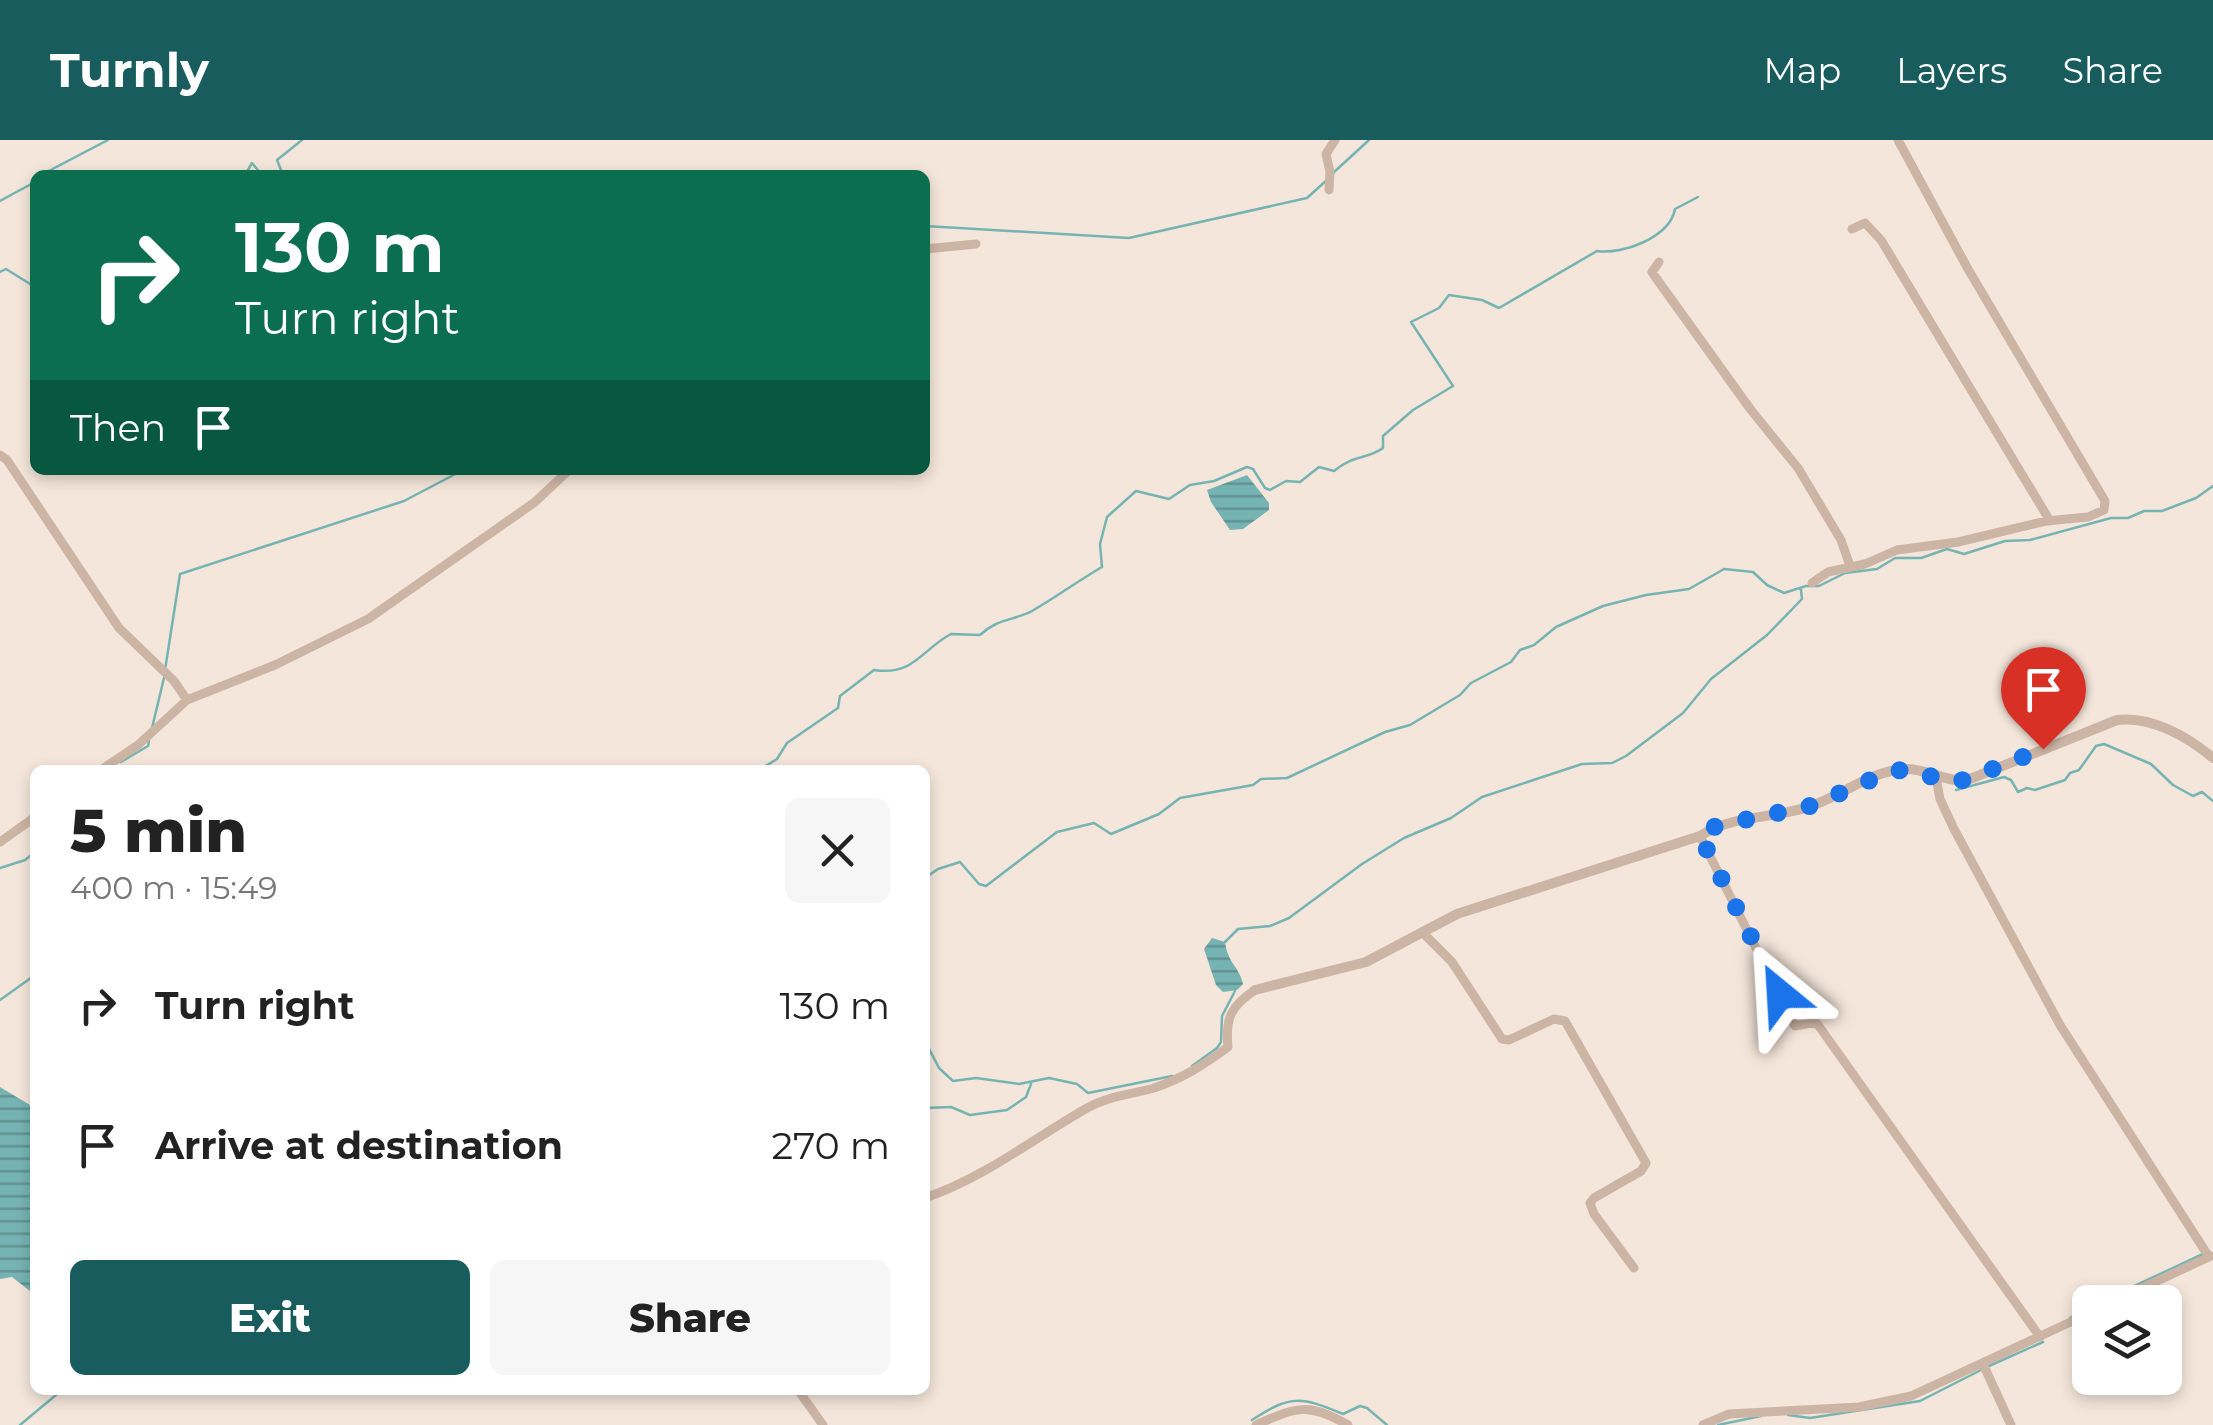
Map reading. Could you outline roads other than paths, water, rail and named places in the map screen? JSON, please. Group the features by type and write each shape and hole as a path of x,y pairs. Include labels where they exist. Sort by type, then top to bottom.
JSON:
{"street":[{"path":"1329,190 1326,154 1335,140"},
{"path":"1812,583 1828,572 1865,564 1897,550 2088,517 2104,510 2105,502 1968,269 1898,140"},
{"path":"1852,229 1866,223 1881,240 2050,521"},
{"path":"930,249 976,244"},
{"path":"1659,262 1652,272 1751,410 1798,468 1841,540 1850,566"},
{"path":"0,455 119,628 174,681 187,700"},
{"path":"108,765 138,745 187,700 276,665 368,619 535,502 563,475"},
{"path":"930,1197 990,1170 1104,1100 1197,1071 1228,1047 1226,1024 1240,1000 1256,990 1366,962 1457,914 1700,836 1716,826 1810,806 1889,772 1908,769 1936,778 1965,780 2117,720 2138,718 2159,725 2213,758"},
{"path":"1936,778 1940,798 1954,828 2060,1026 2211,1256 2149,1285"},
{"path":"0,842 30,821"},
{"path":"1700,836 1796,1026 1816,1022 2040,1337"},
{"path":"1422,932 1452,962 1502,1039 1509,1040 1554,1019 1566,1021 1646,1163 1640,1171 1590,1203 1634,1268"},
{"path":"1703,1425 1729,1414 1885,1402 1912,1396 2072,1322"},
{"path":"1983,1364 2011,1425"},
{"path":"802,1395 823,1425"},
{"path":"1256,1425 1286,1411 1307,1408 1348,1425"}],"water":[{"path":"1247,475 1269,503 1269,510 1243,529 1230,530 1207,490"},
{"path":"1212,938 1225,942 1243,984 1237,990 1223,992 1216,985 1204,949"},
{"path":"0,1087 30,1105 30,1291 12,1277 0,1279"}],"waterway":[{"path":"51,170 108,140"},
{"path":"281,170 277,160 302,140"},
{"path":"1333,173 1369,140"},
{"path":"248,170 252,163 258,170"},
{"path":"930,226 1129,238 1307,198 1328,179"},
{"path":"0,201 30,185"},
{"path":"767,765 777,759 787,743 838,708 840,696 874,670 888,671 908,665 951,634 980,635 1032,611 1102,567 1100,544 1107,517 1136,491 1169,499 1190,485 1214,481 1247,467 1270,490 1286,481 1300,482 1319,467 1334,471 1383,448 1383,436 1413,410 1453,386 1411,322 1439,308 1449,295 1482,300 1499,308 1597,251 1632,247 1655,236 1675,209 1698,197"},
{"path":"0,272 6,269 30,284"},
{"path":"165,670 180,574 404,501 453,475"},
{"path":"930,875 960,862 979,884 986,886 1057,832 1094,823 1111,834 1159,814 1180,798 1253,785 1261,779 1287,778 1385,732 1410,725 1460,695 1471,683 1511,662 1520,650 1534,645 1556,627 1603,606 1689,589 1724,569 1753,572 1784,593 1819,586 1845,573 1877,569 1895,558 1921,558 1947,549 1964,554 2005,541 2030,540 2111,518 2162,511 2196,498 2213,486"},
{"path":"1225,942 1238,929 1270,926 1289,918 1362,864 1404,838 1451,818 1482,797 1582,764 1612,763 1626,756 1683,713 1711,679 1767,635 1802,599 1801,590"},
{"path":"152,728 164,678"},
{"path":"121,762 148,746 149,741"},
{"path":"1956,790 2004,777 2011,780 2018,792 2035,790 2065,780 2079,770 2096,746 2104,744 2151,764 2173,785 2193,796 2202,792 2213,801"},
{"path":"0,868 30,856"},
{"path":"0,1000 30,979"},
{"path":"1192,1066 1221,1042 1222,1016 1235,991"},
{"path":"930,1051 939,1068 953,1081 976,1078 1019,1084 1049,1078 1077,1084 1088,1093 1172,1076"},
{"path":"930,1108 951,1107 970,1115 1007,1110 1026,1097 1031,1084"},
{"path":"2136,1285 2203,1254"},
{"path":"1989,1366 2043,1342"},
{"path":"1788,1415 1810,1418 1920,1401 1981,1370"},
{"path":"20,1425 56,1395"},
{"path":"1252,1420 1286,1402 1306,1401 1343,1414 1360,1406 1367,1408 1387,1425"},
{"path":"1718,1425 1761,1416"}]}
